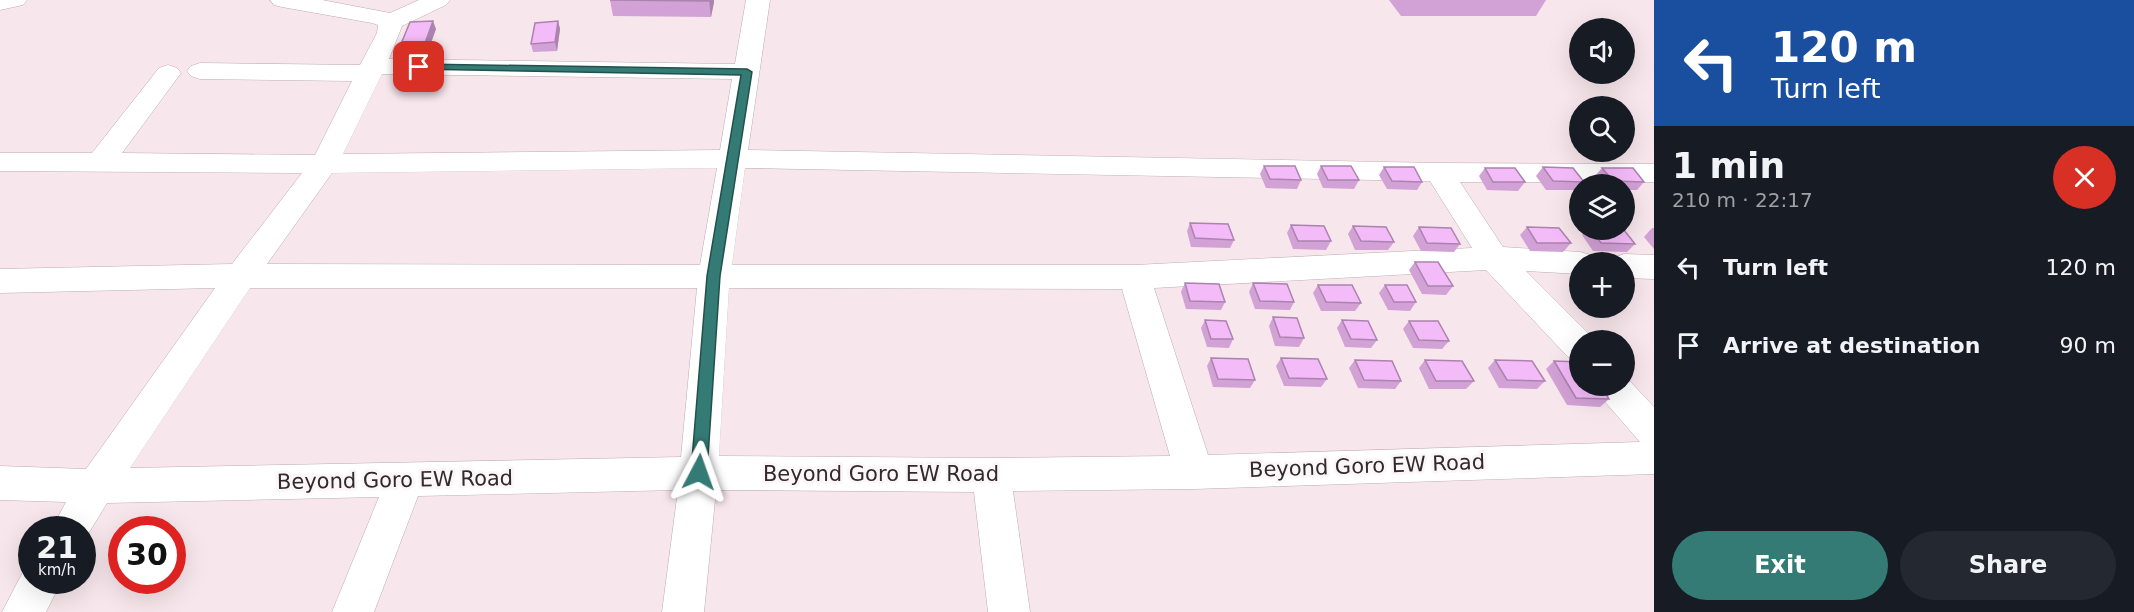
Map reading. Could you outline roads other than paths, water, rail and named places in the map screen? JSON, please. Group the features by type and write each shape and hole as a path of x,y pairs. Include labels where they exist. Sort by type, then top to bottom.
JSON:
{"street":[{"path":"0,3 15,0"},
{"path":"282,0 378,17 391,22 438,0"},
{"path":"683,612 699,472 714,276 758,0"},
{"path":"78,516 96,486 241,276 324,164 389,33 391,22"},
{"path":"200,70 747,72"},
{"path":"100,163 168,73"},
{"path":"0,162 324,164 733,159 1438,172 1654,173"},
{"path":"1438,172 1494,258 1569,336"},
{"path":"0,281 241,276 1135,277 1494,258 1569,262"},
{"path":"1635,266 1654,267"},
{"path":"1135,277 1194,472"},
{"path":"1622,396 1654,432"},
{"name":"Beyond Goro EW Road","path":"0,483 96,486 699,472 991,475 1194,472 1654,458"},
{"path":"991,475 1008,612"},
{"path":"353,612 405,480"},
{"path":"23,612 33,594"}]}
